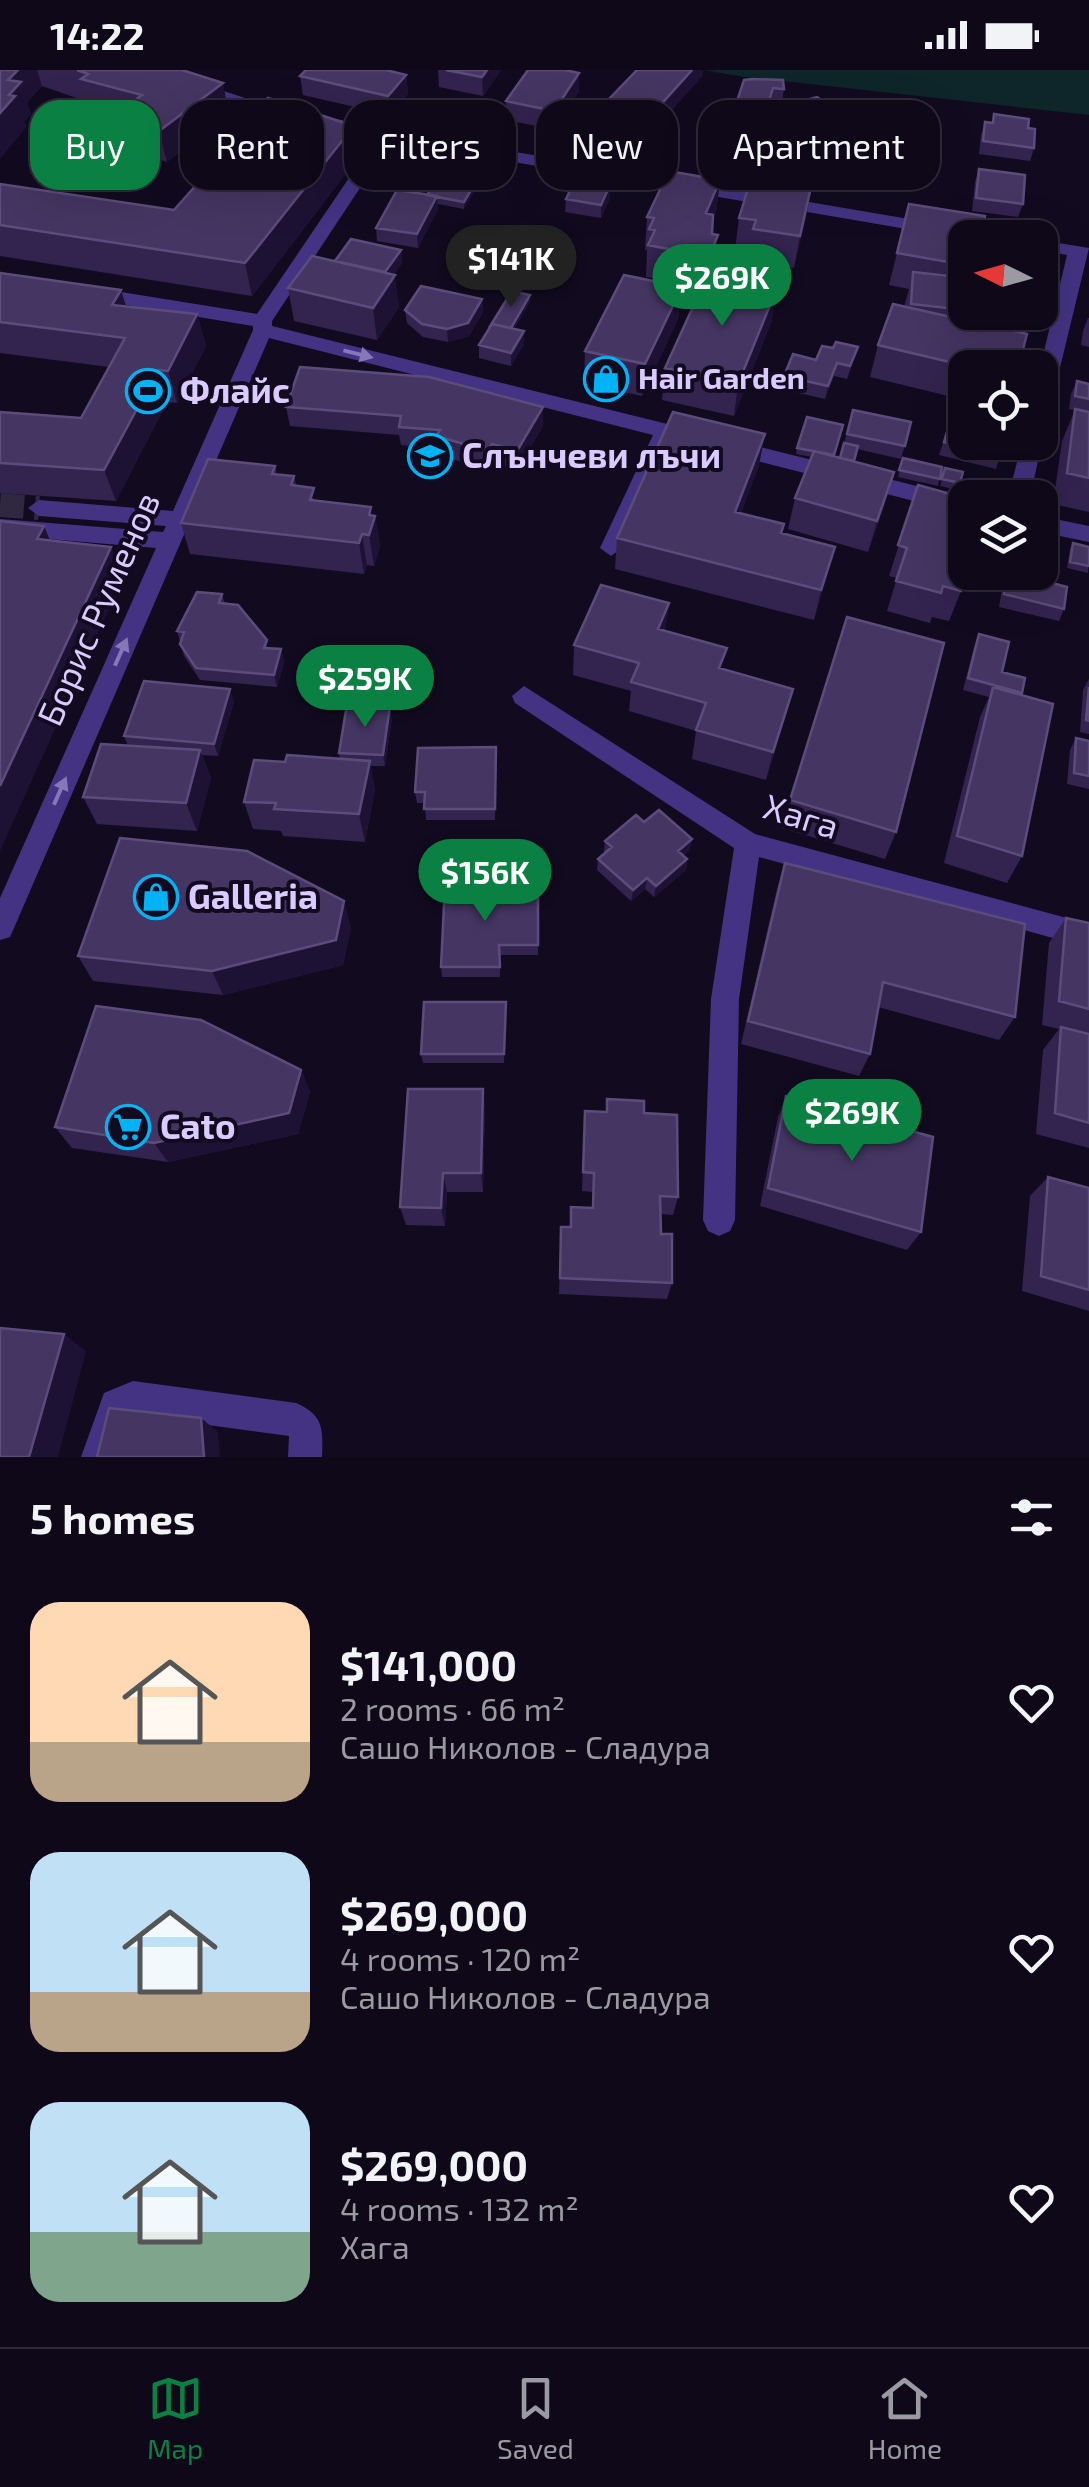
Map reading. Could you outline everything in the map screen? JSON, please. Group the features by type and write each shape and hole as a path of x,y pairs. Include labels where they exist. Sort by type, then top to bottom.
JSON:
{"street":[{"path":"144,70 247,104 344,126"},
{"path":"516,157 948,231"},
{"name":"Борис Руменов","path":"2,918 263,325 350,190"},
{"path":"1056,350 1083,252 1058,248"},
{"path":"75,291 263,325 948,502"},
{"path":"611,548 665,431"},
{"path":"40,508 180,519"},
{"path":"0,527 170,542"},
{"path":"1058,528 1089,534"},
{"name":"Хага","path":"524,696 748,843 1089,936"},
{"path":"719,1220 725,999 748,843"},
{"path":"98,1457 116,1405 133,1398 296,1420 306,1427 304,1457"}],"green space":[{"path":"704,70 1089,70 1089,115 738,76"}],"building":[{"path":"0,70 18,70 8,80 21,82 0,113"},
{"path":"77,70 182,70 223,83 200,100 180,100 180,115 160,130 160,100 135,100 142,95 81,79 88,74"},
{"path":"306,70 386,70 406,75 388,96 300,76"},
{"path":"446,70 487,70 482,77"},
{"path":"528,70 579,73 561,100 536,100 536,107 507,100"},
{"path":"637,70 692,70 665,100 610,98"},
{"path":"744,80 783,80 784,89 773,88 769,100 737,100"},
{"path":"994,114 1029,119 1028,128 1035,129 1034,148 983,141 985,122 993,123"},
{"path":"324,116 344,123 344,139 324,164"},
{"path":"979,169 1025,175 1023,204 976,198"},
{"path":"678,173 698,176 698,190 716,190 706,213 713,215 712,234 718,235 709,257 648,245 655,230 649,229 654,218 647,217 660,190 678,190"},
{"path":"0,184 30,190 174,210 192,190 303,190 245,263 0,225"},
{"path":"397,190 437,196 417,234 376,228"},
{"path":"430,190 471,190 464,202 427,195"},
{"path":"570,190 608,190 601,205 566,199"},
{"path":"748,190 810,190 800,236 753,229 756,220 739,218"},
{"path":"909,204 985,216 984,220 948,220 948,262 897,253"},
{"path":"351,239 401,250 385,272 335,261"},
{"path":"312,256 395,275 373,308 288,288"},
{"path":"913,272 948,276 948,308 911,304"},
{"path":"0,273 121,290 112,305 197,314 168,371 158,370 104,470 0,463 0,412 81,418 125,338 0,322"},
{"path":"708,274 777,288 738,384 665,368"},
{"path":"624,275 682,287 645,364 585,351"},
{"path":"421,286 482,299 468,323 447,329 422,324 405,310"},
{"path":"512,291 530,295 511,328 492,324 489,328"},
{"path":"893,304 948,316 948,330 1009,330 1027,334 1023,350 948,350 948,362 878,345"},
{"path":"492,324 524,331 511,353 479,345"},
{"path":"836,342 858,347 850,366 837,363 828,386 784,376 793,354 816,360 822,346 833,348"},
{"path":"300,367 429,377 543,407 517,451 492,444 488,451 436,436 440,430 399,427 401,416 286,407"},
{"path":"1077,381 1089,384 1089,399 1075,396"},
{"path":"1075,409 1089,412 1089,478 1067,473"},
{"path":"853,410 911,422 905,446 847,434"},
{"path":"673,412 765,434 735,512 784,524 781,533 835,547 821,590 617,538"},
{"path":"807,417 843,425 834,455 797,448"},
{"path":"844,443 858,446 854,461 840,458"},
{"path":"814,451 894,472 877,521 795,498"},
{"path":"903,458 942,467 940,479 899,470"},
{"path":"208,459 275,466 272,474 294,476 291,485 314,488 310,500 371,507 369,515 375,516 369,535 362,534 359,543 181,523"},
{"path":"945,468 963,472 961,480 942,479"},
{"path":"918,485 948,493 948,587 943,586 941,593 896,581 907,548 898,545"},
{"path":"0,521 44,526 37,539 111,547 0,786"},
{"path":"1073,543 1089,547 1089,566 1070,562"},
{"path":"601,585 669,603 658,629 727,648 719,668 793,689 773,752 696,730 706,703 631,682 639,663 574,645"},
{"path":"1067,587 1064,609 1004,594 1005,590"},
{"path":"197,592 222,594 219,603 238,605 267,640 264,648 281,649 274,675 196,668 180,644 184,632 177,631"},
{"path":"847,617 944,643 896,832 790,800"},
{"path":"979,634 1009,642 1002,672 1025,678 1022,693 968,678"},
{"path":"144,681 230,689 214,744 124,736"},
{"path":"993,687 1053,704 1022,856 957,836"},
{"path":"347,704 390,706 383,755 339,753"},
{"path":"1076,738 1089,741 1089,776 1074,773"},
{"path":"101,744 200,750 186,803 83,797"},
{"path":"496,747 495,809 424,809 425,792 415,792 418,748"},
{"path":"287,755 370,761 359,814 274,809 276,803 244,802 254,760 285,762"},
{"path":"659,810 692,839 678,851 687,859 656,886 647,878 633,890 598,859 612,847 605,841 636,815 644,822"},
{"path":"120,838 247,851 344,901 336,940 212,971 78,956"},
{"path":"785,863 1025,924 1015,1017 883,982 870,1054 748,1021"},
{"path":"445,884 500,884 500,895 538,894 538,945 499,945 500,967 441,967"},
{"path":"1066,918 1089,923 1089,1009 1059,1001"},
{"path":"424,1002 506,1002 504,1054 421,1054"},
{"path":"96,1006 201,1020 301,1070 289,1113 154,1143 55,1127"},
{"path":"1061,1027 1089,1034 1089,1123 1055,1113"},
{"path":"408,1089 483,1089 481,1173 443,1173 441,1208 400,1207"},
{"path":"786,1096 933,1137 921,1232 768,1188"},
{"path":"607,1099 644,1101 644,1113 677,1115 678,1197 660,1196 661,1234 672,1234 672,1283 560,1278 561,1227 571,1227 571,1207 593,1208 594,1173 583,1172 585,1111 607,1112"},
{"path":"1048,1177 1089,1188 1089,1290 1041,1276"},
{"path":"0,1328 64,1334 29,1457 0,1457"},
{"path":"109,1408 201,1418 204,1457 97,1457"}],"tunnel":[{"path":"0,505 39,508"}],"place":[{"name":"Hair Garden","path":"606,379"},
{"name":"Флайс","path":"148,391"},
{"name":"Слънчеви лъчи","path":"430,456"},
{"name":"Galleria","path":"156,897"},
{"name":"Cato","path":"128,1127"}]}
